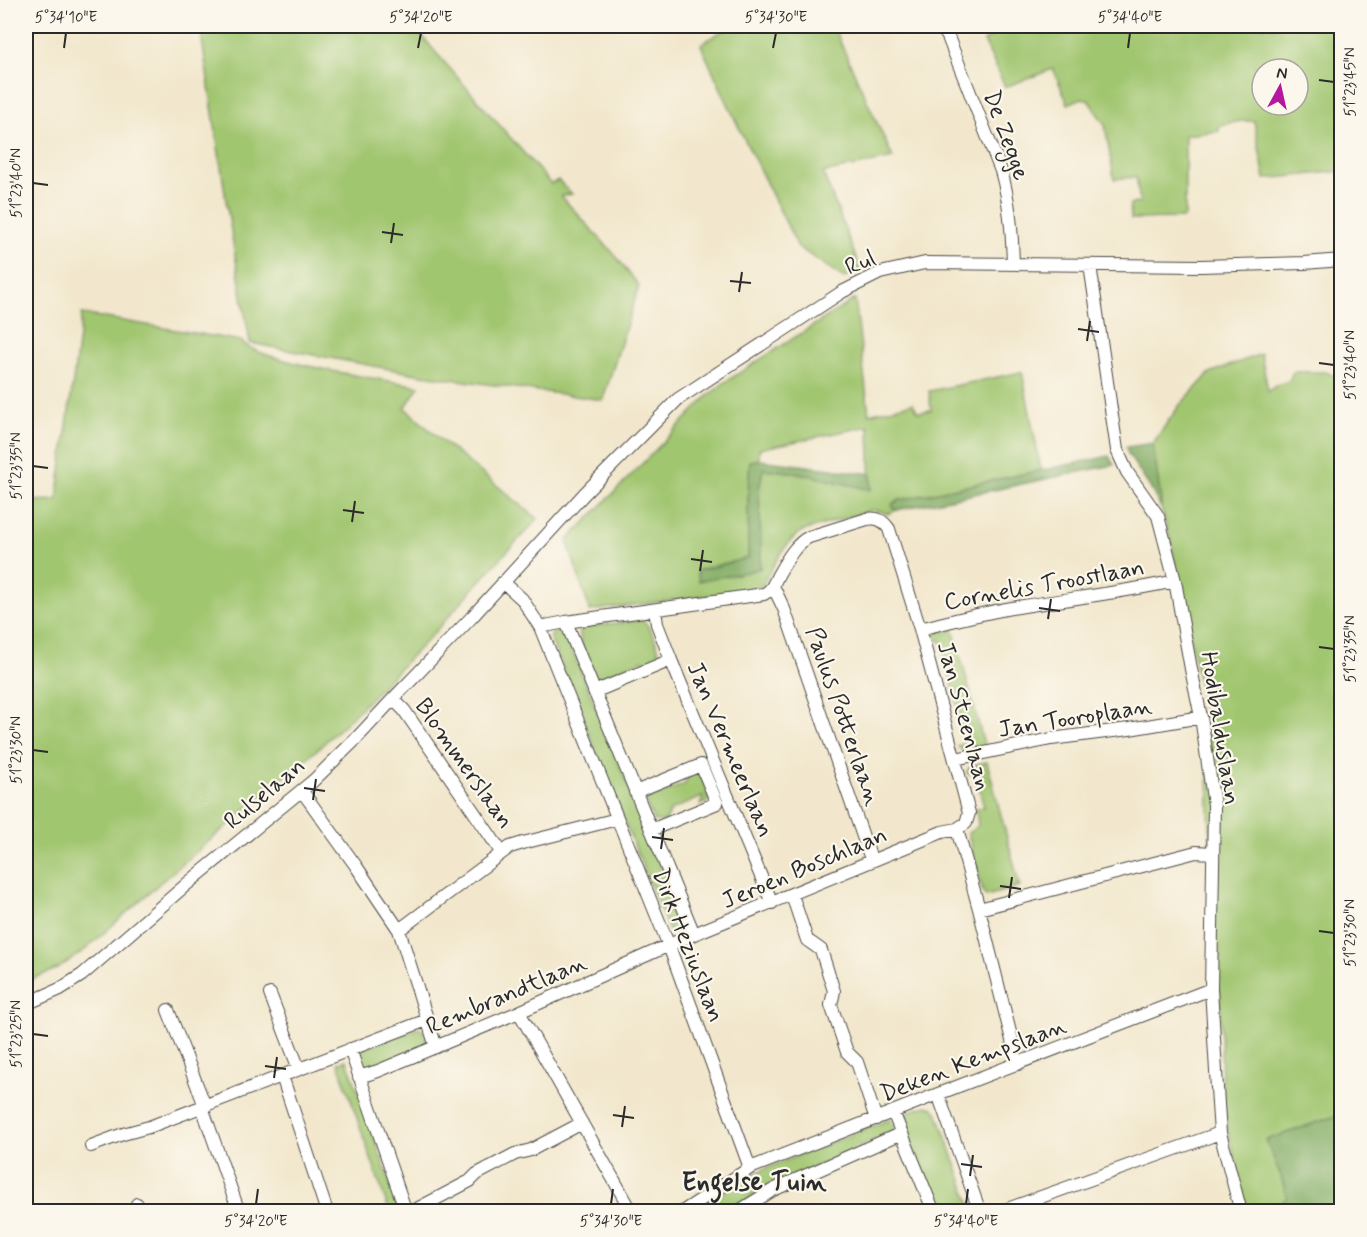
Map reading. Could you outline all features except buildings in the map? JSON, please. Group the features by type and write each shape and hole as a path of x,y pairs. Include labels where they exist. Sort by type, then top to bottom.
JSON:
{"street":[{"name":"De Zegge","path":"941,26 948,37 1001,171 1007,192 1012,227 1013,264"},
{"name":"Rul","path":"503,582 585,493 678,399 842,292 880,273 925,263 1201,266 1341,260"},
{"name":"Hodibalduslaan","path":"1090,265 1117,450 1126,472 1158,516 1175,581 1202,717 1214,805 1211,989 1221,1133 1241,1212"},
{"name":"Jan Steenlaan","path":"773,586 801,541 867,519 879,519 885,523 889,529 921,629 969,813 966,822 957,830"},
{"name":"Cornelis Troostlaan","path":"921,629 1023,606 1132,591 1175,581"},
{"name":"Dirk Heziuslaan","path":"503,582 522,599 540,627 669,946 750,1168"},
{"name":"Rulselaan","path":"26,1004 60,989 82,975 187,884 302,791 354,741 503,582"},
{"path":"540,627 753,597 764,594 773,586"},
{"name":"Paulus Potterlaan","path":"773,586 784,609 873,861"},
{"name":"Jan Vermeerlaan","path":"655,609 657,624 772,903"},
{"name":"Dirk Heziuslaan","path":"566,622 694,934"},
{"path":"594,692 672,660"},
{"name":"Blommerslaan","path":"393,699 404,710 502,853"},
{"name":"Jan Tooroplaan","path":"955,759 1051,739 1202,717"},
{"path":"635,792 702,765 717,803 651,830"},
{"path":"302,791 399,930 436,1047"},
{"path":"399,930 510,847 617,819"},
{"path":"957,830 1018,1064"},
{"name":"Jeroen Boschlaan","path":"669,946 942,832 957,830"},
{"path":"979,909 1196,852 1214,853"},
{"path":"792,895 807,940 821,950 834,991 831,1005 847,1052 857,1062 876,1119"},
{"name":"Rembrandtlaan","path":"359,1077 519,1012 669,946"},
{"name":"Deken Kempslaan","path":"682,1212 750,1168 1211,989"},
{"path":"270,994 299,1069"},
{"path":"168,1010 204,1106 239,1212"},
{"path":"519,1012 632,1212"},
{"name":"Rembrandtlaan","path":"90,1146 149,1127 427,1020"},
{"path":"350,1049 406,1212"},
{"path":"282,1076 327,1212"},
{"path":"938,1094 980,1212"},
{"path":"892,1112 934,1212"},
{"path":"411,1212 515,1154 531,1150 582,1123"},
{"name":"Deken Kempslaan","path":"736,1212 770,1192 902,1133"},
{"path":"999,1212 1221,1133"}],"green space":[{"path":"200,26 415,26 551,184 558,180 572,194 561,196 615,255 639,286 603,400 422,375 250,343"},
{"path":"730,26 833,26 893,158 823,173 861,270 844,278 798,247 740,130 701,44"},
{"path":"1009,26 1341,26 1341,171 1265,179 1254,121 1220,125 1219,131 1185,135 1185,215 1183,218 1131,219 1130,204 1140,203 1136,177 1114,179 1105,125 1088,100 1082,98 1068,104 1053,69 1005,87 984,41"},
{"path":"855,299 869,414 913,403 918,412 931,410 929,391 1022,372 1041,470 900,500 894,502 894,509 897,510 887,514 871,510 803,531 785,548 762,585 756,589 590,611 567,541 708,396 725,382","holes":["869,426 871,489 799,473 763,469 759,489 760,568 699,580 701,569 748,558 750,461 759,460 759,449"]},
{"path":"82,314 241,341 253,349 297,363 419,386 405,408 538,519 432,635 319,748 161,882 85,950 57,969 29,980 26,975 26,501 57,500"},
{"path":"1261,354 1268,391 1289,381 1293,372 1326,372 1341,379 1341,1114 1267,1140 1287,1198 1268,1207 1247,1211 1222,1096 1220,991 1215,984 1206,718 1171,542 1161,508 1153,443 1179,406 1210,373"},
{"path":"1153,443 1161,501 1161,508 1126,447"},
{"path":"1109,456 1114,465 897,510 892,504 900,500"},
{"path":"759,460 871,474 871,490 799,473 763,469 759,489 760,568 699,581 697,571 748,558 750,461"},
{"path":"642,620 654,637 659,657 649,663 642,660 602,677 607,681 597,679 583,649 580,631 584,627"},
{"path":"953,629 985,748 964,752 957,746 967,743 941,640 930,643 929,640 931,634"},
{"path":"559,631 565,633 685,924 680,932 669,931 550,638 553,633"},
{"path":"987,762 1020,887 1017,885 1015,888 986,896 983,893 968,833 978,826 976,809 984,807 975,773 968,774 967,772 971,766"},
{"path":"690,772 701,775 709,798 707,802 700,805 702,797 671,810 666,821 654,821 644,798 647,791 652,790 650,798 685,784"},
{"path":"419,1028 426,1036 426,1042 422,1047 372,1068 361,1063 359,1056 362,1049"},
{"path":"346,1060 400,1211 389,1211 338,1063"},
{"path":"927,1106 937,1112 973,1211 938,1211 903,1122 909,1113"},
{"path":"1341,1114 1341,1211 1257,1211 1287,1198 1281,1176 1266,1140"},
{"path":"891,1120 895,1128 893,1132 764,1190 729,1211 692,1212 742,1180 764,1169"}],"district":[{"name":"Engelse Tuin","path":"754,1181"}]}
